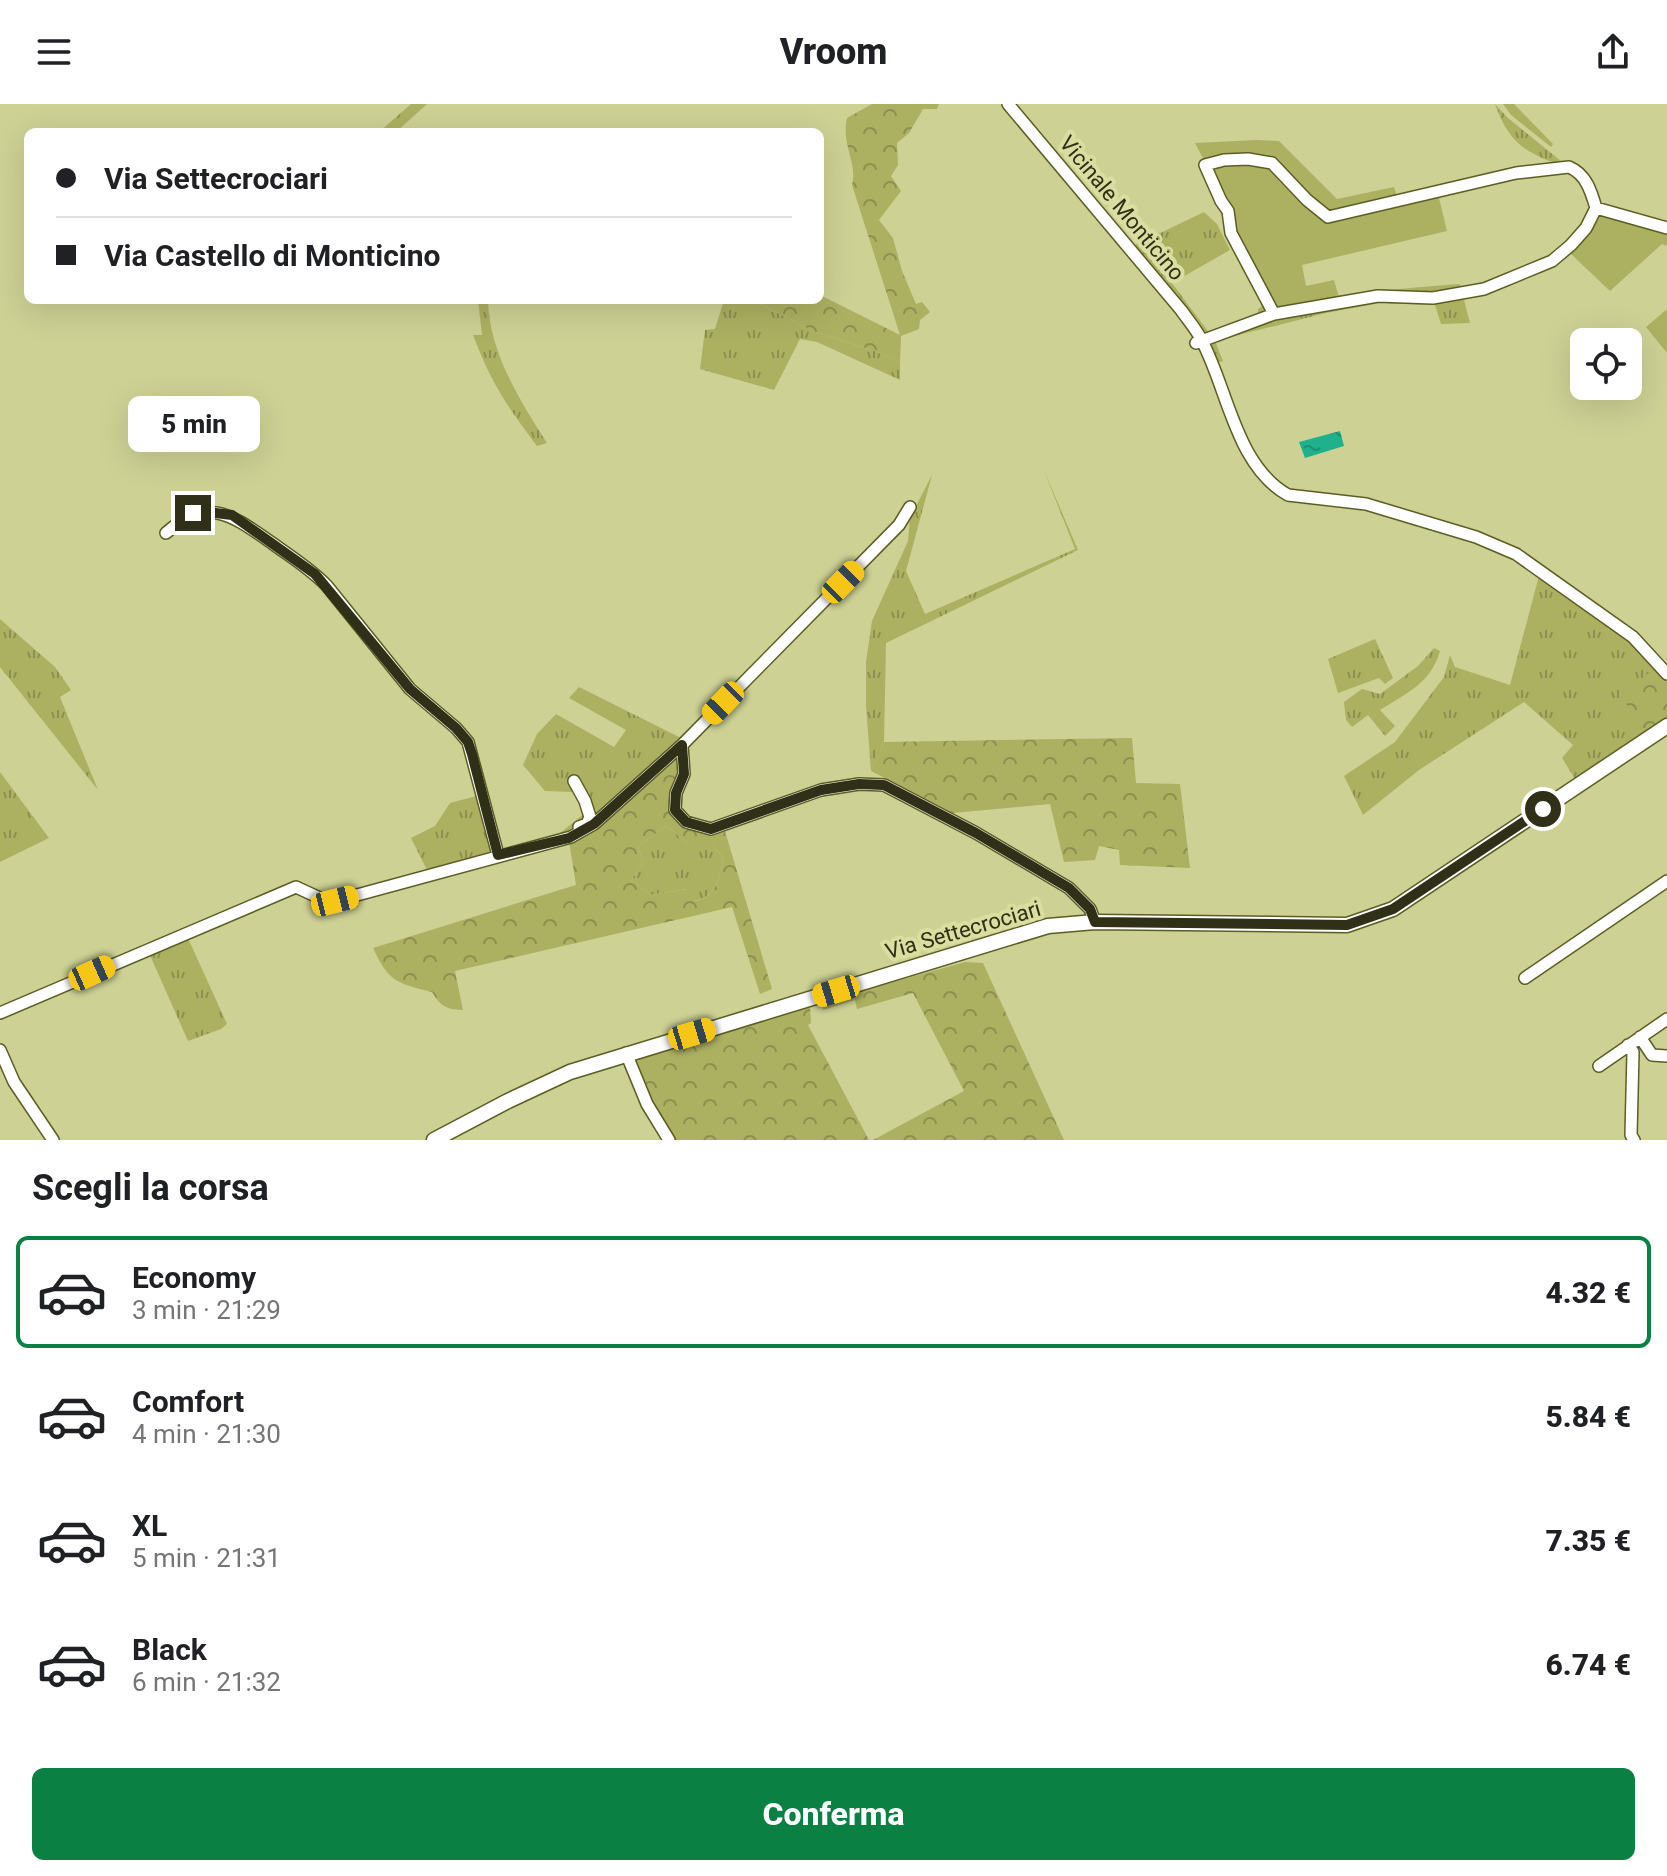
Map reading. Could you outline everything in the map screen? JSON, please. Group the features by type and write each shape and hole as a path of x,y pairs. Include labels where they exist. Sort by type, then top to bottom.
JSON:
{"main road":[{"name":"Via Settecrociari","path":"434,1140 570,1072 1048,926 1095,922 1347,925 1393,909 1667,726"}],"street":[{"name":"Vicinale Monticino","path":"1008,104 1181,310 1199,341 1240,435 1264,474 1278,489 1288,495 1366,504 1405,514 1476,537 1516,554 1633,637 1667,674"},
{"path":"1199,341 1274,314 1378,296 1433,298 1484,289 1552,261 1578,237 1596,208 1588,183 1573,167 1516,173 1328,217 1272,163 1248,159 1205,165 1228,211 1231,233 1274,314"},
{"path":"1596,208 1667,228"},
{"path":"0,1013 296,887 335,901 569,838 594,824 682,745 899,525 910,507"},
{"path":"166,533 193,513 232,515 315,574 410,689 468,742 498,855"},
{"path":"682,745 684,774 676,793 675,810 686,822 711,829 821,790 859,784 884,785 976,833 1069,888 1090,909 1095,922"},
{"path":"569,838 575,829 587,824 590,817 574,781"},
{"path":"1525,978 1667,881"},
{"path":"1599,1066 1667,1019"},
{"path":"1640,1037 1652,1055 1667,1056"},
{"path":"1628,1045 1633,1052 1631,1135 1634,1140"},
{"path":"0,1050 14,1082 53,1140"},
{"path":"626,1053 647,1104 669,1140"}],"green space":[{"path":"411,104 427,104 400,128 384,128"},
{"path":"872,104 939,104 937,109 923,109 909,133 897,143 898,165 891,176 901,191 879,220 893,238 916,304 922,302 930,312 920,320 919,329 901,336 900,363 875,351 815,332 760,304 824,304 824,297 900,335 852,185 853,169 846,137 847,118"},
{"path":"1495,104 1572,170 1524,148 1508,131"},
{"path":"1503,104 1514,104 1553,144 1551,147 1511,115"},
{"path":"1279,141 1337,199 1394,187 1399,203 1438,194 1447,231 1302,265 1306,286 1334,280 1339,298 1276,310 1233,229 1195,143"},
{"path":"1204,212 1217,224 1230,250 1172,283 1210,334 1259,314 1258,309 1266,303 1460,284 1470,323 1441,324 1435,305 1380,303 1215,341 1223,361 1217,363 1131,247"},
{"path":"1607,215 1667,232 1667,246 1662,244 1610,291 1570,253 1597,218"},
{"path":"478,304 488,304 500,357 547,443 537,446 508,406 486,367 473,335 482,335"},
{"path":"723,304 760,304 815,332 875,351 900,363 900,380 817,342 800,339 774,390 700,369 705,330 715,329"},
{"path":"1667,309 1667,353 1646,327"},
{"path":"1043,468 1078,550 886,643 884,742 871,771 866,662 872,621 908,541 910,518 932,475 906,571 925,614 1075,549"},
{"path":"1540,572 1635,644 1655,668 1647,735 1577,782 1562,758 1573,745 1524,702 1419,770 1363,815 1344,776 1395,742 1444,677 1450,655 1455,667 1510,685"},
{"path":"0,619 55,667 71,690 60,697 98,790 0,667"},
{"path":"1375,639 1393,678 1385,684 1379,678 1338,693 1328,659"},
{"path":"1434,648 1440,651 1431,671 1408,692 1380,710 1395,726 1385,736 1368,715 1352,727 1346,720 1344,702 1362,689 1380,694 1418,666"},
{"path":"1655,668 1667,682 1667,721 1647,735 1620,695"},
{"path":"579,687 681,738 621,798 549,842 586,812 572,792 545,791 523,765 537,734 556,714 614,747 626,730 569,698"},
{"path":"1132,738 1136,783 1180,784 1190,868 1120,865 1119,850 1099,846 1095,860 1064,862 1050,804 953,813 871,771 884,742"},
{"path":"680,750 681,773 671,809 707,831 725,831 772,989 760,994 732,907 455,971 463,1010 444,1006 432,992 402,983 384,968 373,948 576,885 569,841","holes":["666,826 689,844 712,844 724,859 715,886 707,896 694,901 688,889 650,895 631,880 643,864 638,846"]},
{"path":"0,772 49,838 0,862"},
{"path":"480,795 500,854 430,876 411,838 435,826 450,803"},
{"path":"666,826 689,844 712,844 724,859 715,886 707,896 693,901 687,889 650,895 631,880 643,864 638,846"},
{"path":"187,936 227,1024 188,1041 149,953"},
{"path":"965,962 983,963 1064,1140 873,1140 964,1091 913,993 857,1009 855,1000 823,1010 822,1002"},
{"path":"810,1004 811,1023 808,1025 869,1140 673,1140 651,1101 637,1062 641,1056"}],"water":[{"path":"1340,431 1344,446 1305,458 1299,442"}],"route":[{"path":"193,513 232,515 315,574 410,689 456,728 468,742 472,754 498,855 545,846 569,838 594,824 682,745 684,774 676,793 675,810 686,822 711,829 821,790 859,784 884,785 976,833 1069,888 1090,909 1095,922 1347,925 1393,909 1543,809"}]}
